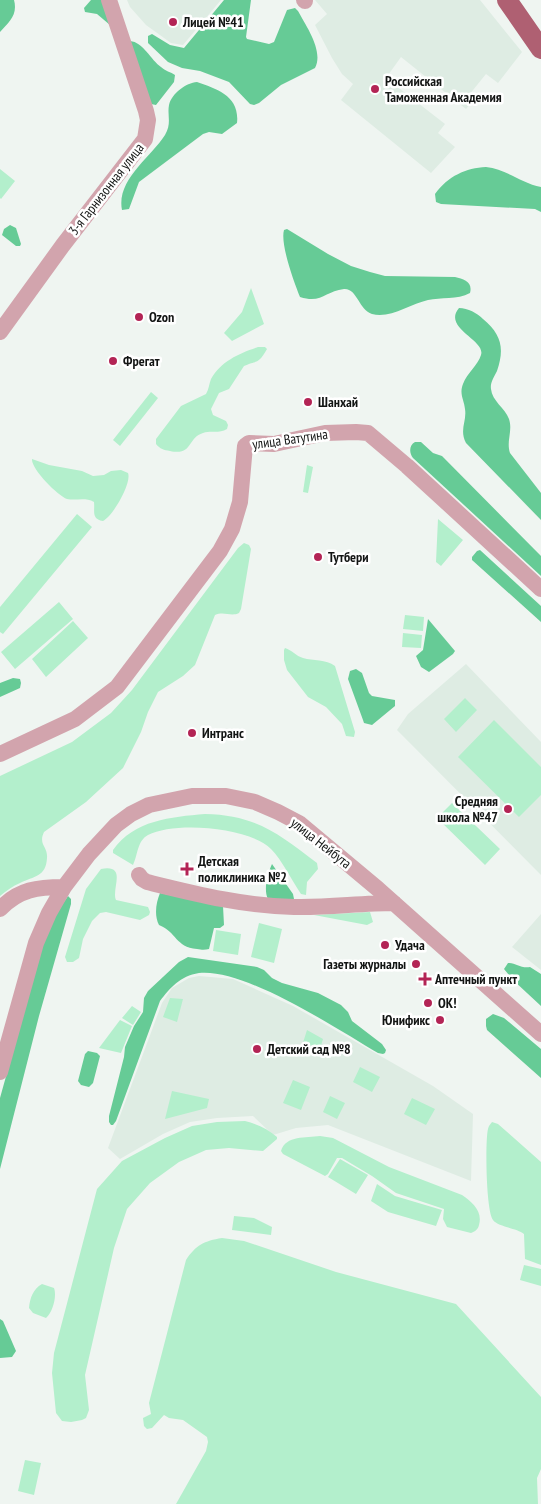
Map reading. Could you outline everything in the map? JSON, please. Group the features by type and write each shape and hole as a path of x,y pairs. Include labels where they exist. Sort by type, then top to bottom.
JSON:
{"main road":[{"path":"507,0 541,49"}],"street":[{"name":"3-я Гарнизонная улица","path":"0,332 63,245 145,139 148,120 146,111 109,0"},
{"name":"улица Ватутина","path":"0,754 75,719 117,687 220,551 232,528 240,502 245,446 249,443 271,444 325,433 368,433 541,588"},
{"name":"улица Нейбута","path":"0,1072 36,943 64,887 89,854 116,825 130,814 149,805 192,796 214,795 255,802 298,823 394,903 541,1034"},
{"path":"139,875 147,882 211,898 255,905 294,907 394,903"},
{"path":"0,910 26,891 44,887 64,887"}],"shaded area":[{"name":"Лицей №41","path":"127,0 221,0 183,45 171,43 146,25 130,7"},
{"name":"Российская Таможенная Академия","path":"315,0 480,0 522,52 498,83 486,74 469,95 474,99 466,109 401,57 386,78 445,124 438,133 455,147 431,173 341,100 353,84 342,74 315,25 327,14"},
{"name":"Средняя школа №47","path":"466,664 541,742 541,875 397,730 408,714"},
{"path":"541,914 541,970 512,947"},
{"name":"Детский сад №8","path":"199,976 233,979 293,1006 433,1086 473,1114 471,1181 328,1125 296,1128 273,1135 253,1116 190,1122 163,1134 120,1159 108,1148 162,1003 172,988 189,978"}],"green space":[{"path":"0,0 14,0 15,10 12,18 0,32"},
{"path":"91,0 105,0 110,25 97,14 85,12 84,8"},
{"path":"224,0 251,0 246,37 247,39 269,44 274,42 287,10 295,8 316,46 317,61 315,68 281,85 254,105 250,104 229,82 168,62 148,43 148,36 152,34 170,45 184,48"},
{"path":"130,41 139,44 157,64 175,75 174,82 156,105 151,104"},
{"path":"197,82 219,91 231,100 235,106 237,123 222,134 209,132 203,134 139,182 129,209 122,210 124,189 129,179 167,131 169,105 173,96 188,84"},
{"path":"486,167 500,170 541,187 541,212 535,209 441,204 436,202 435,194 446,182 465,171"},
{"path":"0,169 15,181 1,199 0,198"},
{"path":"10,225 16,228 20,246 16,246 2,235 4,229"},
{"path":"287,229 351,266 385,276 455,277 469,284 470,293 460,297 428,300 393,313 379,315 368,312 352,292 344,289 319,298 307,299 300,297 288,263 284,244 284,230"},
{"path":"251,288 264,324 232,341 224,333 242,312"},
{"path":"459,308 469,310 478,315 494,330 500,342 501,355 497,371 492,380 491,389 496,401 509,419 510,453 541,493 541,520 466,443 464,438 465,414 462,388 467,376 480,359 481,349 456,322 455,315"},
{"path":"258,347 265,347 267,349 259,360 244,366 229,389 219,393 211,409 213,415 226,421 227,429 198,435 183,451 168,451 156,444 156,439 181,406 206,394 211,379 220,367 238,355"},
{"path":"151,392 158,398 120,446 113,440"},
{"path":"415,442 421,442 433,453 442,456 541,556 541,576 413,458 410,449"},
{"path":"32,459 49,465 82,471 93,476 121,470 128,473 127,484 112,513 103,521 99,520 95,516 94,502 63,497 40,475"},
{"path":"307,465 313,467 308,493 303,492"},
{"path":"77,514 92,527 3,634 0,632 0,607"},
{"path":"438,519 463,540 441,566 436,562"},
{"path":"244,543 249,545 251,549 239,613 215,615 195,665 183,676 158,692 123,768 86,802 44,832 42,840 47,858 42,872 7,890 0,896 0,776 72,742 111,713 132,690 238,548"},
{"path":"480,550 541,606 541,622 472,560 472,557"},
{"path":"59,602 73,619 15,669 1,652"},
{"path":"405,615 424,617 423,631 403,629"},
{"path":"428,619 455,651 429,672 421,667 416,656 423,650"},
{"path":"73,621 88,638 46,677 32,659"},
{"path":"403,633 422,635 421,648 402,647"},
{"path":"285,648 303,658 324,661 335,666 355,732 354,737 346,736 342,724 326,707 308,697 287,670 284,660"},
{"path":"356,669 362,673 369,693 372,696 395,700 395,706 372,725 364,723 348,679 350,671"},
{"path":"13,678 20,679 20,688 0,697 0,683"},
{"path":"465,698 477,710 456,732 444,719"},
{"path":"494,720 541,767 541,795 519,817 458,757"},
{"path":"452,803 500,849 485,865 437,818"},
{"path":"205,814 223,815 252,822 278,835 317,863 318,869 307,882 306,895 301,894 271,849 261,842 230,831 193,827 176,828 148,835 138,848 133,865 113,853 113,850 122,840 142,826 166,819"},
{"path":"272,864 293,894 294,899 268,899 266,886"},
{"path":"109,868 114,870 116,874 116,900 148,907 149,915 140,920 106,912 100,913 92,921 83,939 79,958 73,962 67,962 65,957 86,889 101,869"},
{"path":"160,893 223,906 224,925 220,928 214,928 209,949 190,948 159,925 156,909"},
{"path":"68,896 71,899 71,904 39,1016 0,1169 0,1098 42,947 55,915"},
{"path":"370,912 373,922 367,925 314,915"},
{"path":"259,923 282,929 274,963 251,957"},
{"path":"216,930 241,934 238,955 213,951"},
{"path":"188,957 257,967 282,983 318,993 341,1005 348,1012 352,1021 382,1044 386,1050 385,1053 378,1053 290,1002 265,990 241,980 218,974 199,973 186,977 176,983 160,1001 116,1121 111,1125 109,1116 125,1047 134,1026 143,1012 144,998 148,991 179,962"},
{"path":"508,963 530,967 541,974 541,1006 504,969"},
{"path":"170,998 183,999 177,1022 163,1017"},
{"path":"132,1006 141,1012 133,1025 122,1018"},
{"path":"493,1014 504,1018 541,1049 541,1078 487,1030 486,1019"},
{"path":"120,1020 132,1026 121,1053 99,1048"},
{"path":"307,1030 323,1039 320,1049 311,1045 307,1053 301,1049"},
{"path":"88,1051 97,1053 100,1056 93,1083 89,1087 81,1085 78,1081 85,1054"},
{"path":"360,1067 380,1077 372,1092 353,1082"},
{"path":"293,1080 310,1087 301,1110 283,1103"},
{"path":"172,1091 209,1099 207,1108 165,1119"},
{"path":"330,1096 345,1103 337,1119 323,1112"},
{"path":"412,1098 435,1109 426,1125 404,1114"},
{"path":"245,1121 266,1129 277,1139 263,1151 229,1148 206,1150 179,1162 150,1183 127,1209 114,1248 85,1375 89,1410 86,1418 82,1420 62,1421 56,1413 52,1373 54,1353 97,1189 122,1161 165,1138 192,1126 217,1122"},
{"path":"492,1122 498,1124 541,1162 541,1265 525,1259 524,1234 493,1220 489,1204 487,1176 488,1129"},
{"path":"320,1136 333,1138 389,1167 462,1195 478,1211 480,1220 478,1228 471,1233 447,1227 443,1219 444,1209 396,1193 342,1158 337,1158 325,1176 283,1154 281,1151 287,1142 292,1140"},
{"path":"340,1159 368,1175 356,1194 328,1177"},
{"path":"377,1184 395,1196 442,1210 436,1226 388,1212 371,1201"},
{"path":"234,1216 254,1218 272,1227 271,1235 232,1230"},
{"path":"222,1238 244,1241 336,1272 456,1304 541,1397 541,1469 537,1478 538,1504 176,1504 206,1451 207,1437 183,1420 169,1418 164,1415 152,1428 147,1429 144,1426 143,1418 151,1414 149,1403 186,1260 201,1244"},
{"path":"524,1265 541,1269 541,1286 520,1280"},
{"path":"42,1284 54,1288 55,1291 52,1308 46,1318 33,1313 29,1308 32,1294"},
{"path":"0,1319 3,1321 16,1351 12,1357 0,1358"},
{"path":"25,1460 41,1463 34,1495 18,1491"}],"place":[{"name":"Лицей №41","path":"173,22"},
{"name":"Российская Таможенная Академия","path":"375,89"},
{"name":"Ozon","path":"139,317"},
{"name":"Фрегат","path":"113,361"},
{"name":"Шанхай","path":"308,402"},
{"name":"Тутбери","path":"318,557"},
{"name":"Интранс","path":"192,733"},
{"name":"Средняя школа №47","path":"508,809"},
{"name":"Детская поликлиника №2","path":"187,869"},
{"name":"Удача","path":"385,945"},
{"name":"Газеты журналы","path":"416,964"},
{"name":"Аптечный пункт","path":"425,979"},
{"name":"ОК!","path":"428,1003"},
{"name":"Юнификс","path":"440,1020"},
{"name":"Детский сад №8","path":"257,1049"}]}
